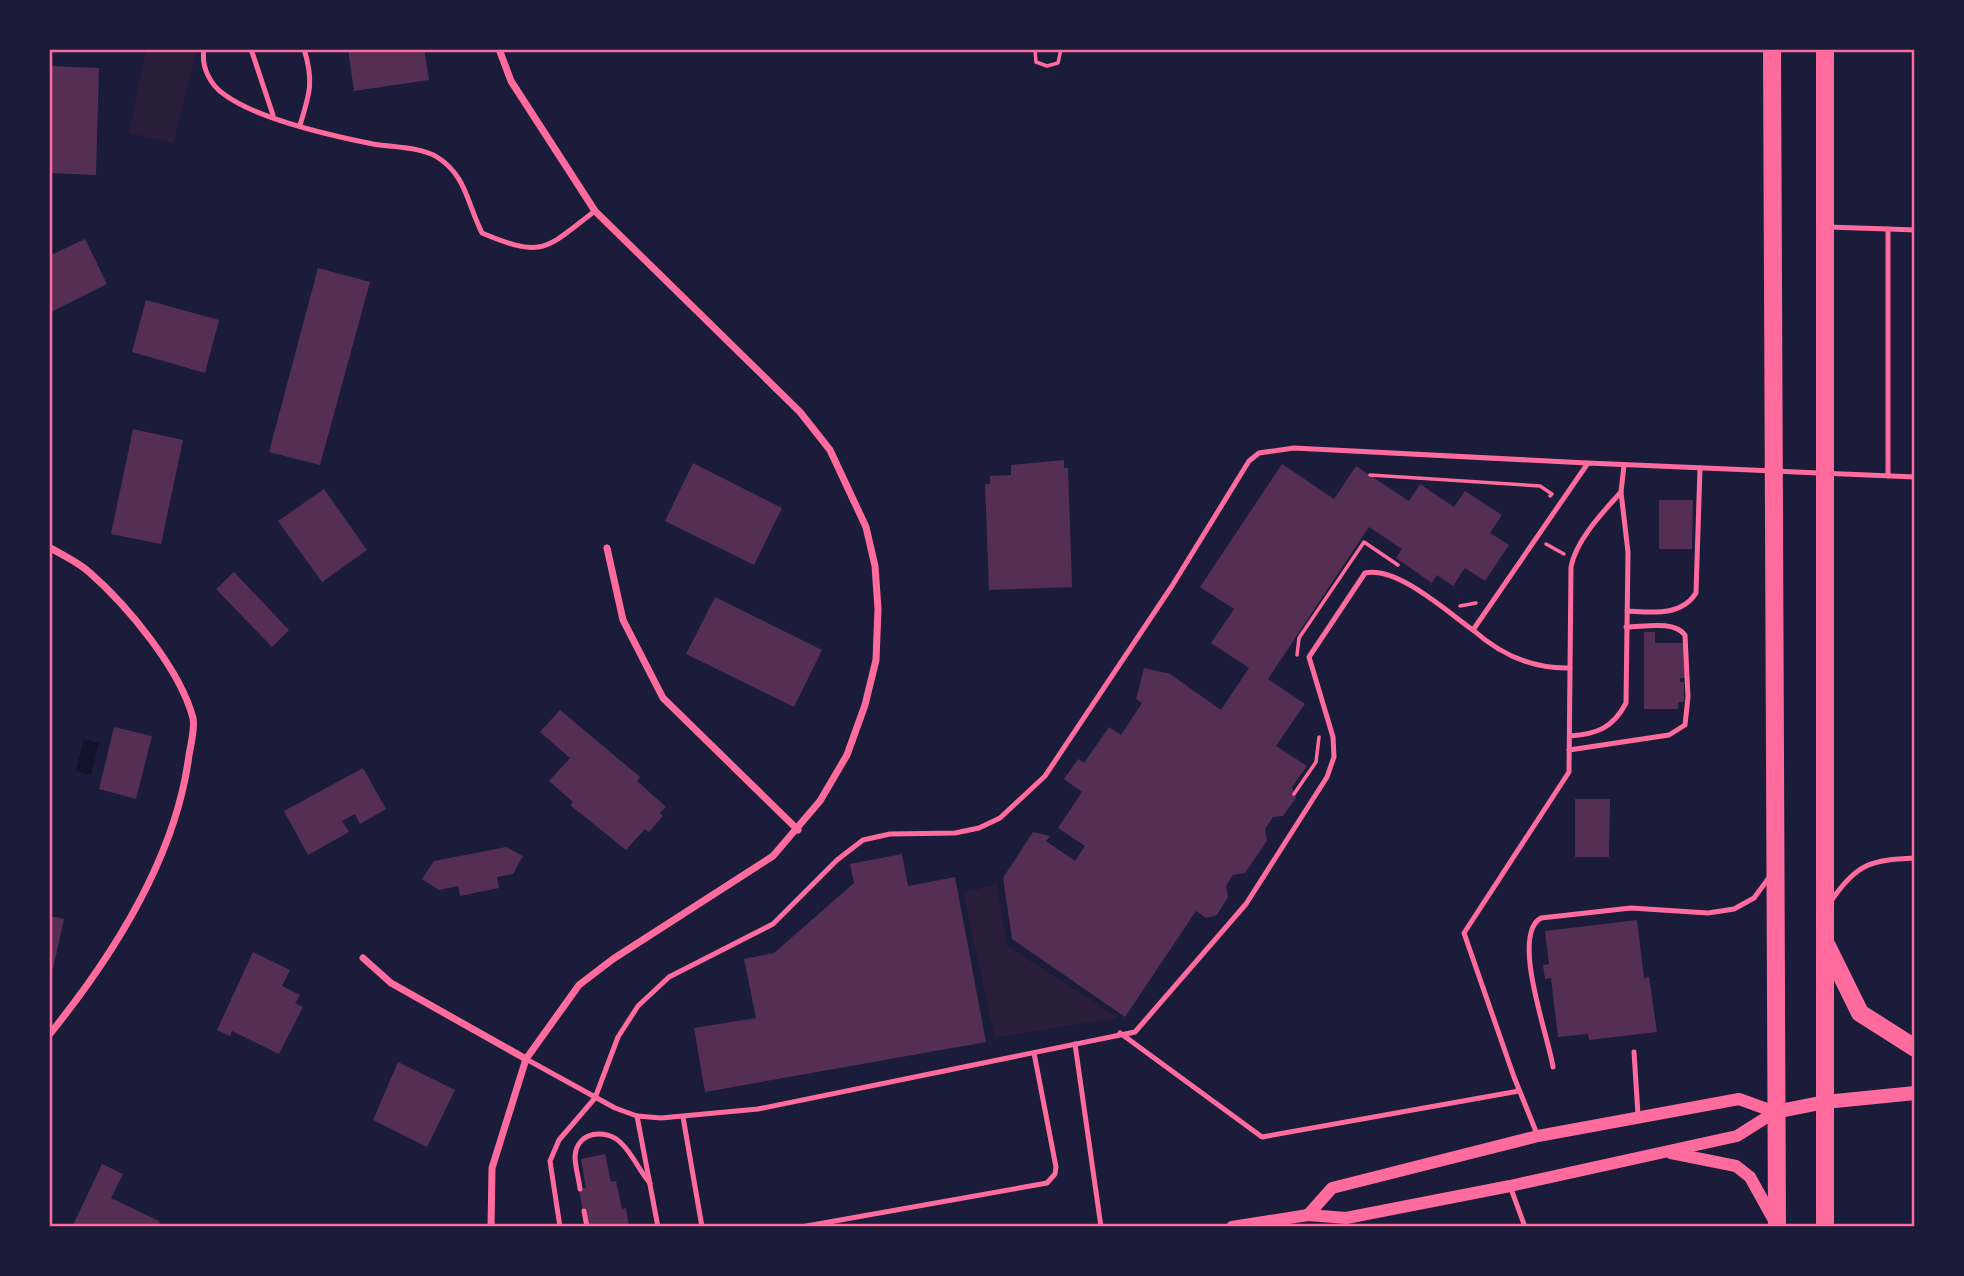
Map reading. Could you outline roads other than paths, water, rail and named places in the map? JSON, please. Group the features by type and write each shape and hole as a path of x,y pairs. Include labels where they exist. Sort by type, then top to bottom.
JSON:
{"main road":[{"path":"1772,49 1774,1112 1777,1225"},
{"path":"1825,49 1825,1227"},
{"path":"1823,936 1860,1013 1915,1048"},
{"path":"1774,1112 1825,1102 1915,1093"}],"street":[{"path":"491,1227 492,1168 526,1059 579,985 613,959 773,856 820,801 847,755 865,705 876,660 877,598 866,527 830,450 800,412 595,211 511,81 499,49"},
{"path":"49,547 89,572 138,623 178,682 194,720 184,795 142,894 92,982 49,1035"},
{"path":"607,548 623,620 663,698 797,830"},
{"path":"363,958 391,983 526,1059"},
{"path":"1310,1221 1332,1188 1538,1136 1739,1099 1774,1112"},
{"path":"1232,1227 1346,1218 1510,1186 1737,1136 1774,1112"},
{"path":"1663,1152 1736,1166 1750,1177 1777,1225"}],"lane":[{"path":"204,49 208,78 225,95 300,125 337,136 434,155 459,175 468,206 482,233 517,248 547,247 595,211"},
{"path":"251,49 273,115"},
{"path":"300,125 311,89 311,72 304,49"},
{"path":"1824,227 1915,230"},
{"path":"1888,229 1888,476"},
{"path":"560,1227 550,1161 559,1140 595,1098 618,1037 638,1006 669,977 773,924 837,860 863,840 890,834 955,832 979,828 1000,818 1045,776 1172,586 1242,470 1259,453 1294,447 1915,477"},
{"path":"1473,630 1588,463"},
{"path":"1570,736 1609,728 1618,719 1626,703 1628,552 1620,492 1624,465"},
{"path":"1627,611 1676,610 1689,603 1696,593 1700,468"},
{"path":"1538,1136 1519,1091 1464,933 1569,772 1573,558 1620,492"},
{"path":"526,1059 595,1098 637,1116 683,1117 758,1108 1034,1054 1120,1032 1135,1032 1238,913 1320,792 1334,757 1333,737 1327,709 1309,657 1365,573 1378,570 1396,578 1520,661 1550,668 1570,668"},
{"path":"1570,750 1669,734 1685,725 1688,697 1685,635 1682,631 1668,626 1626,627"},
{"path":"1823,912 1859,867 1878,859 1915,858"},
{"path":"1553,1067 1549,1043 1538,1015 1530,951 1529,936 1535,921 1631,908 1708,913 1734,909 1755,898 1775,870"},
{"path":"1120,1032 1262,1137 1519,1091"},
{"path":"1075,1044 1101,1227"},
{"path":"1634,1052 1638,1119"},
{"path":"804,1227 1041,1185 1052,1179 1056,1167 1034,1054"},
{"path":"637,1116 657,1227"},
{"path":"683,1117 702,1227"},
{"path":"580,1189 576,1152 583,1139 597,1133 614,1137 623,1144 650,1183"},
{"path":"1510,1186 1525,1227"},
{"path":"584,1211 587,1227"}]}
